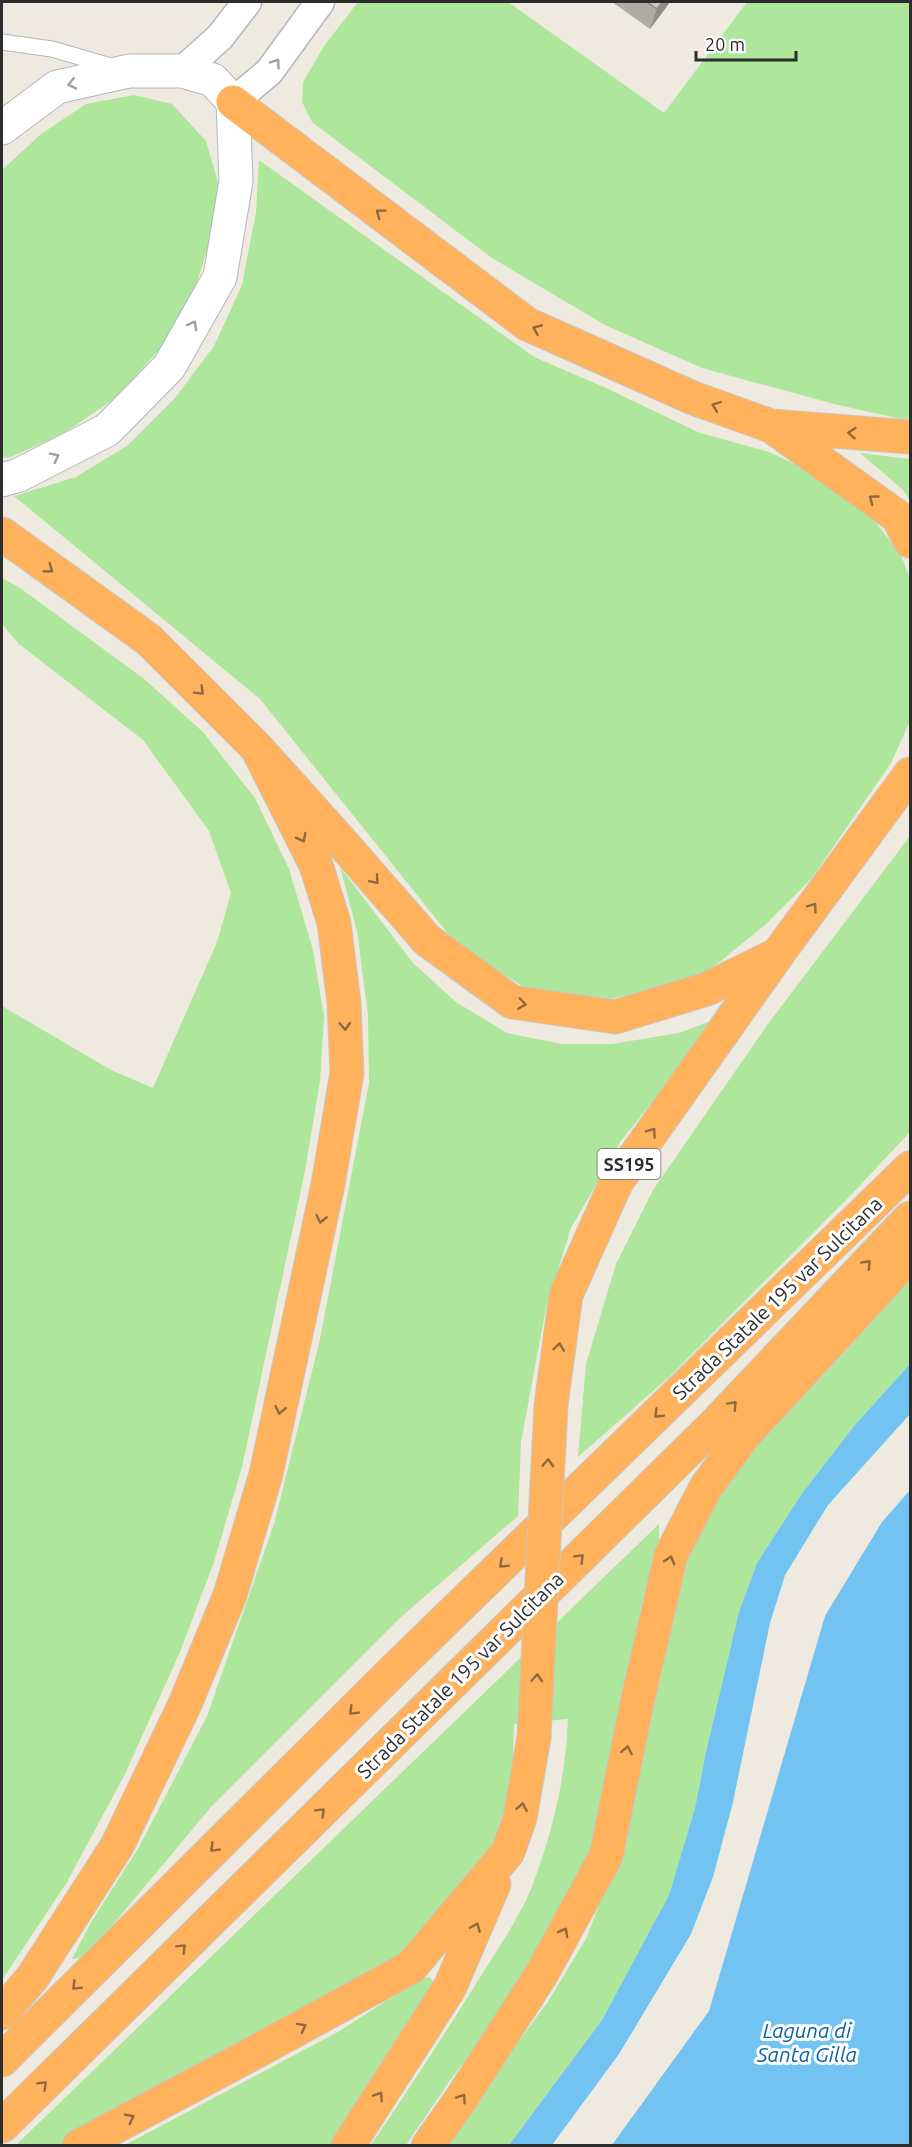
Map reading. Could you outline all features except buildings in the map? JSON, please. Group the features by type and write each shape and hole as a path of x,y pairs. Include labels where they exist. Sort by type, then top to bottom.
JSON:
{"highway":[{"path":"233,102 527,324 693,398 771,426 910,437"},
{"path":"771,426 898,517 910,541"},
{"path":"2,534 149,640 257,748 427,940 512,1002 615,1017 707,989 778,954 910,774"},
{"path":"2,2013 32,1978 117,1846 185,1704 230,1595 266,1474 328,1184 346,1073 345,1003 334,923 316,865 257,748"},
{"name":"SS195","path":"508,1852 520,1818 534,1737 551,1405 566,1295 616,1183 778,954"},
{"name":"Strada Statale 195 var Sulcitana","path":"2,2060 403,1662 910,1168"},
{"name":"Strada Statale 195 var Sulcitana","path":"2,2126 714,1425 910,1218"},
{"path":"428,2145 459,2102 541,1975 606,1856 637,1703 671,1555 706,1487 745,1434 910,1255"},
{"path":"79,2145 411,1967 508,1852"},
{"path":"348,2145 450,1987 508,1852"}],"street":[{"path":"182,71 220,37 247,2"},
{"path":"233,102 268,72 320,2"},
{"path":"2,128 57,87 129,71 182,71 213,80 233,102 236,182 220,277 169,367 107,430 19,475 2,480"}],"lane":[{"path":"2,42 52,49 129,71"}],"green space":[{"path":"358,2 508,2 664,113 747,2 910,2 910,421 834,404 702,368 605,325 492,258 312,122 302,102 303,82 324,46"},
{"path":"134,95 172,104 206,141 218,182 214,229 196,285 160,349 114,399 61,435 8,458 2,457 2,170 41,134 86,104"},
{"path":"259,160 534,357 700,433 769,452 808,470 867,511 901,555 910,579 910,721 891,763 812,878 765,925 705,974 627,996 596,1001 527,989 457,945 260,699 14,496 76,477 128,445 175,398 214,346 242,285 256,212"},
{"path":"860,453 910,459 910,500 902,489"},
{"path":"2,578 20,588 143,678 203,732 255,798 289,869 313,950 324,1016 320,1081 305,1171 242,1467 214,1562 180,1652 125,1774 67,1882 2,1980 2,1006 111,1070 153,1088 217,942 231,893 209,831 143,740 19,644 2,624"},
{"path":"910,836 910,1132 848,1198 669,1377 578,1457 586,1364 616,1264 653,1190 768,1024"},
{"path":"340,867 413,963 456,1002 507,1033 562,1044 612,1044 679,1033 719,1018 621,1141 571,1228 546,1308 521,1442 518,1516 401,1617 211,1807 86,1957 72,1959 90,1924 139,1847 207,1716 274,1524 320,1339 369,1083 368,1016 357,931"},
{"path":"910,1271 910,1364 854,1426 801,1495 757,1563 739,1612 695,1808 669,1895 602,2020 509,2145 442,2146 549,2000 587,1937 620,1848 674,1593 695,1540 724,1484 755,1435"},
{"path":"659,1524 659,1543 641,1606 603,1814 581,1882 541,1958 449,2082 406,2145 371,2145 505,1937 531,1889 557,1805 568,1719 514,1724 512,1791 497,1837 467,1879 418,1939 388,1964 115,2109 59,2145 15,2146"},
{"path":"430,1977 437,1987 429,2003 332,2145 123,2146 338,2032 420,1979"}],"water":[{"path":"910,1364 910,1414 828,1505 785,1575 770,1623 733,1802 713,1877 691,1934 619,2054 552,2145 509,2145 602,2020 669,1895 695,1808 739,1612 757,1563 801,1495 854,1426"},
{"name":"Laguna di Santa Gilla","path":"910,1490 910,2145 612,2145 709,2011 825,1616 882,1522"}]}
